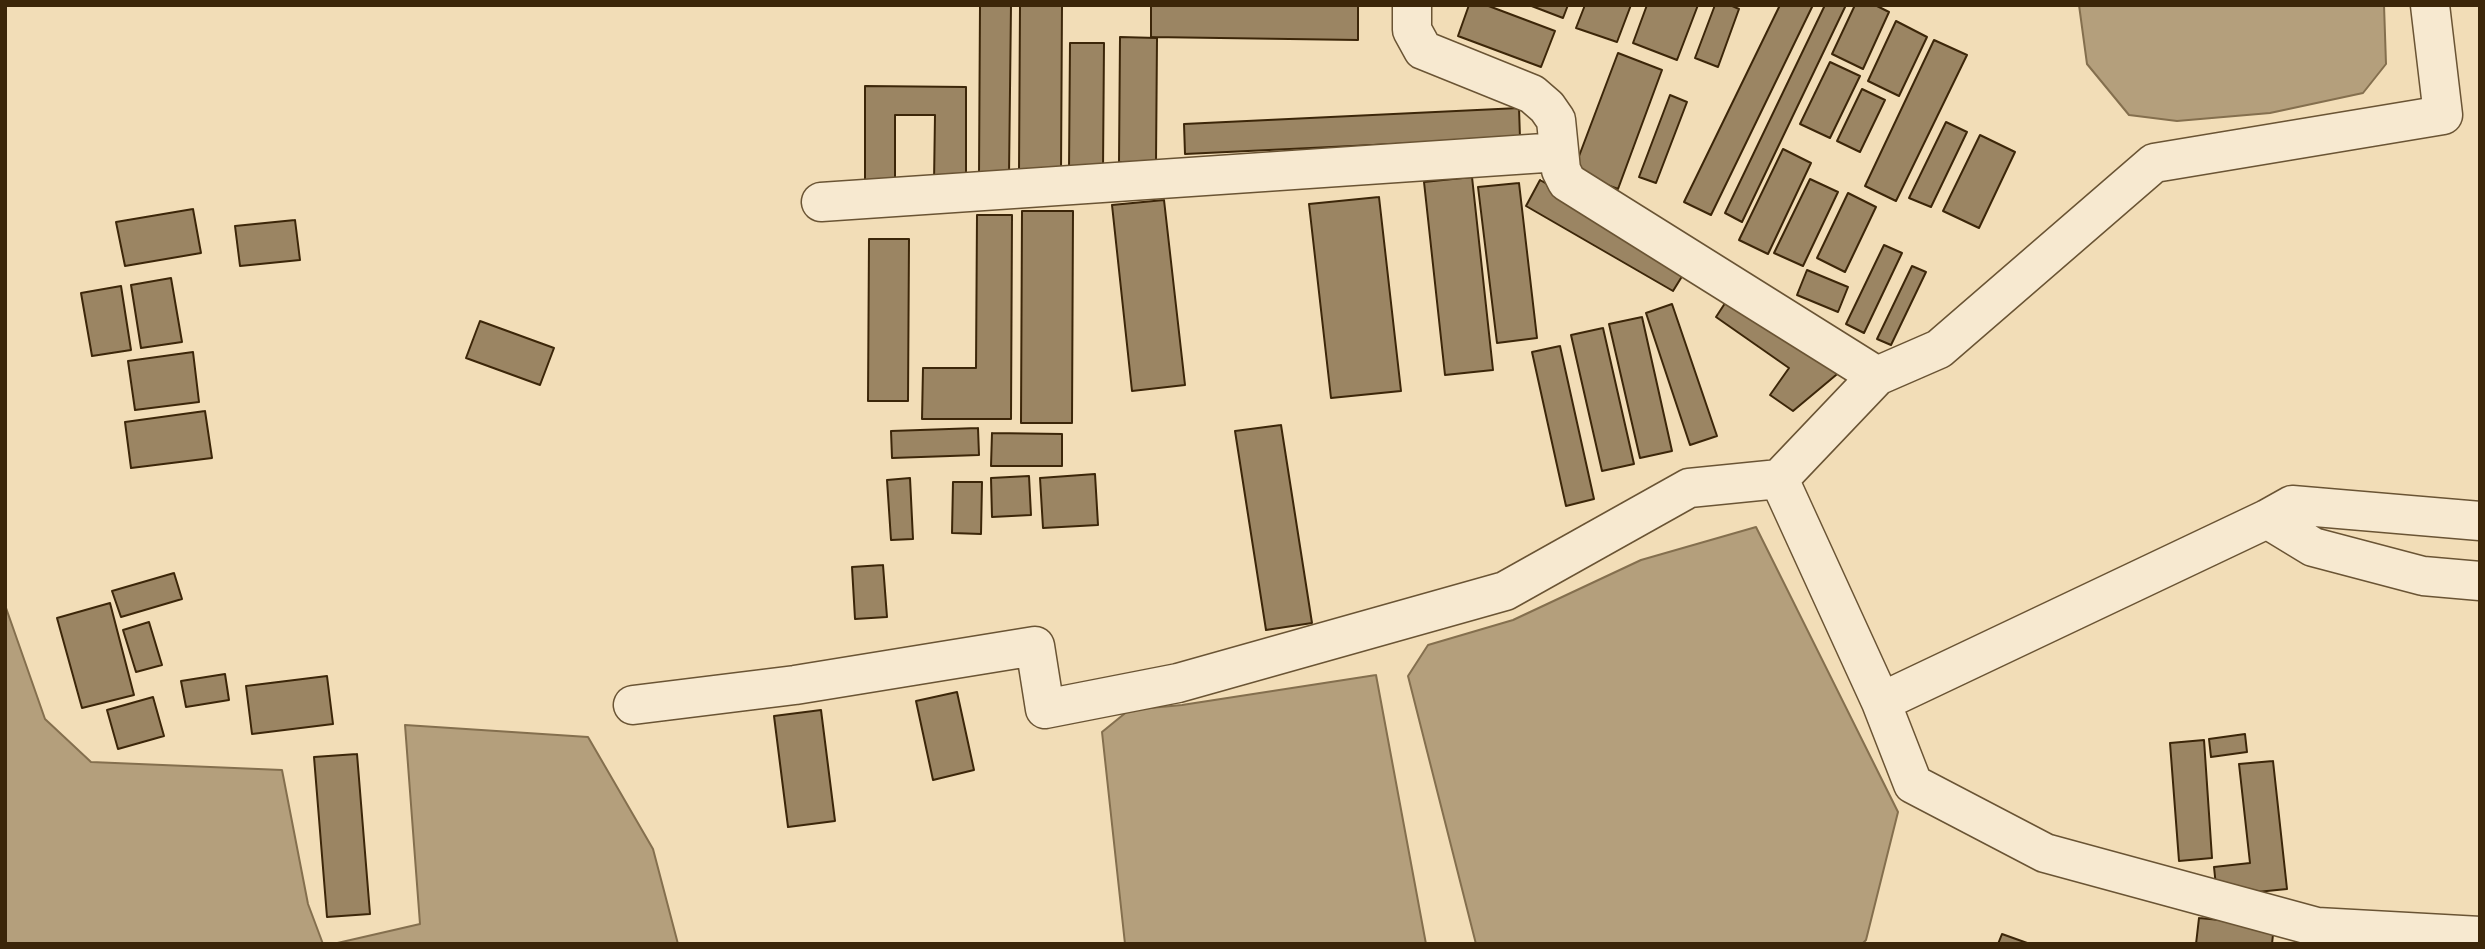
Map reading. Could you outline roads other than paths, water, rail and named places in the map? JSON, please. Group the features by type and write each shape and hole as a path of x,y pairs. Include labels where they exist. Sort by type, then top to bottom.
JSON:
{"street":[{"path":"1412,5 1412,30 1423,50 1532,94 1546,107 1556,120 1561,170 1567,182 1877,376"},
{"path":"633,705 795,685 1035,646 1045,709 1178,684 1505,590 1689,488 1779,480 1877,376 1939,349 2154,163 2443,115 2430,5"},
{"path":"821,202 1559,152"},
{"path":"1779,480 1881,702 1913,784 2045,853 2317,927 2480,936"},
{"path":"1881,702 2292,505 2480,521"},
{"path":"2267,519 2313,547 2423,576 2480,581"}]}
